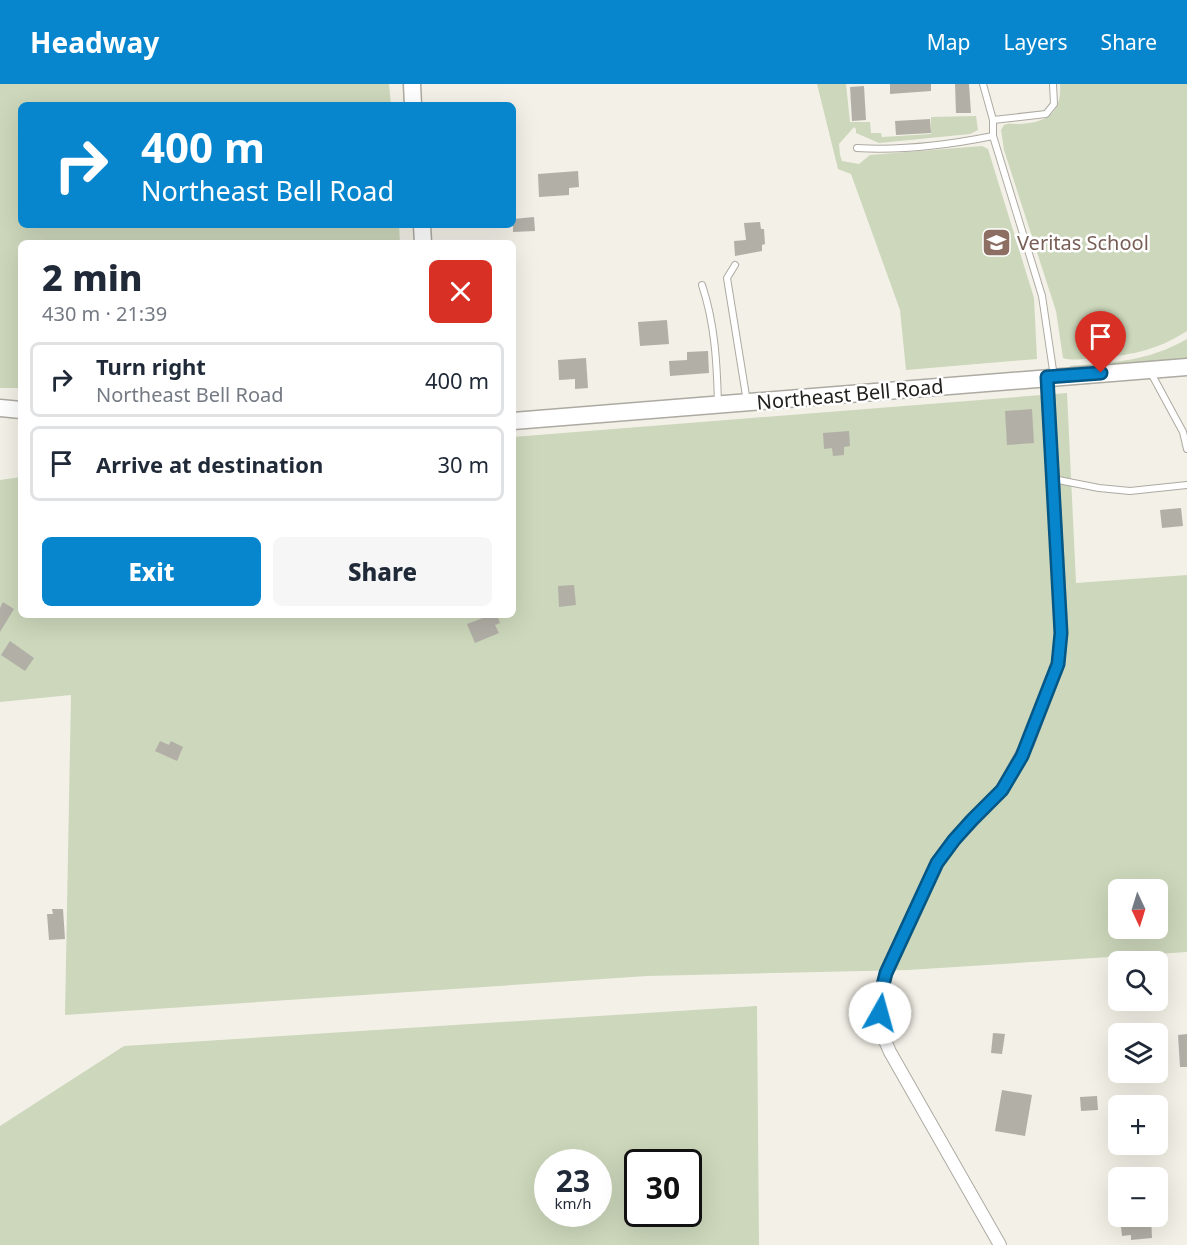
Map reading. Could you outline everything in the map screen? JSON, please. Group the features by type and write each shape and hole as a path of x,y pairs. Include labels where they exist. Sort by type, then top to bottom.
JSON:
{"main road":[{"path":"412,84 413,102"},
{"name":"Northeast Bell Road","path":"516,421 1187,367"},
{"path":"0,408 18,410"}],"street":[{"path":"1000,1245 890,1052 881,1025 881,993 896,949 937,863 954,840 1002,790 1012,774 1028,743 1054,675 1060,653 1061,633 1050,377"}],"lane":[{"path":"983,84 993,120 993,136 1042,296 1050,377"},
{"path":"993,120 1046,114 1054,104 1053,84"},
{"path":"857,148 888,150 965,142 993,136"},
{"path":"735,266 727,278 747,402"},
{"path":"702,285 710,308 714,334 718,405"},
{"path":"1149,370 1183,432 1187,449"},
{"path":"1053,479 1099,488 1130,491 1187,485"}],"green space":[{"path":"0,84 389,84 391,102 18,102 18,228 399,228 400,240 18,240 18,388 0,388"},
{"path":"817,84 846,84 850,122 870,122 871,133 881,133 882,137 931,134 931,117 976,116 978,130 970,134 879,143 856,133 854,127 839,144 840,155 842,161 859,164 870,155 982,146 988,149 1034,298 1037,359 906,370 900,310 851,174 838,169"},
{"path":"1060,84 1187,84 1187,331 1153,348 1118,356 1077,360 1063,358 1056,311 1004,150 1001,130 1006,124 1037,122 1051,115 1058,103"},
{"path":"1187,339 1187,360 1075,369 1069,366 1144,357"},
{"path":"1067,393 1076,583 1187,575 1187,952 1108,951 1108,957 908,970 647,976 65,1015 71,695 0,702 0,480 18,477 18,618 516,618 516,437"},
{"path":"757,1006 759,1245 0,1245 0,1126 124,1046"}],"building":[{"path":"890,84 931,84 931,91 890,94"},
{"path":"955,84 969,84 971,113 956,113"},
{"path":"864,86 866,120 852,121 850,87"},
{"path":"930,119 931,133 896,135 895,121"},
{"path":"578,171 579,187 569,188 569,195 539,197 538,174"},
{"path":"534,217 535,231 513,232 513,228 516,228 516,219"},
{"path":"760,222 761,229 764,229 765,244 762,245 762,251 735,256 734,241 746,240 744,223"},
{"path":"667,320 669,344 640,346 638,322"},
{"path":"708,351 709,373 670,376 669,361 687,360 687,352"},
{"path":"586,358 588,388 575,389 575,379 559,380 558,360"},
{"path":"1032,409 1034,443 1007,445 1005,411"},
{"path":"849,431 850,446 844,447 844,455 833,456 832,448 824,449 823,433"},
{"path":"1181,508 1183,526 1162,528 1160,510"},
{"path":"574,585 576,605 559,607 558,586"},
{"path":"3,602 14,609 0,632 0,608"},
{"path":"483,618 498,618 500,623 495,625 499,633 475,643 467,624"},
{"path":"10,641 34,658 25,671 1,655"},
{"path":"160,741 169,745 171,741 183,747 177,761 155,751"},
{"path":"52,909 63,909 65,939 49,940 47,914 53,914"},
{"path":"993,1033 1005,1034 1002,1054 991,1053"},
{"path":"1187,1034 1187,1067 1180,1067 1178,1035"},
{"path":"1002,1090 1032,1095 1025,1136 995,1131"},
{"path":"1097,1096 1098,1110 1081,1111 1080,1097"},
{"path":"1121,1227 1152,1227 1152,1238 1131,1240 1131,1235 1122,1236"}],"place":[{"name":"Veritas School","path":"996,242"}],"route":[{"path":"880,1013 881,993 886,973 937,863 954,840 1002,790 1012,774 1028,743 1058,664 1061,633 1047,377 1101,373"}]}
